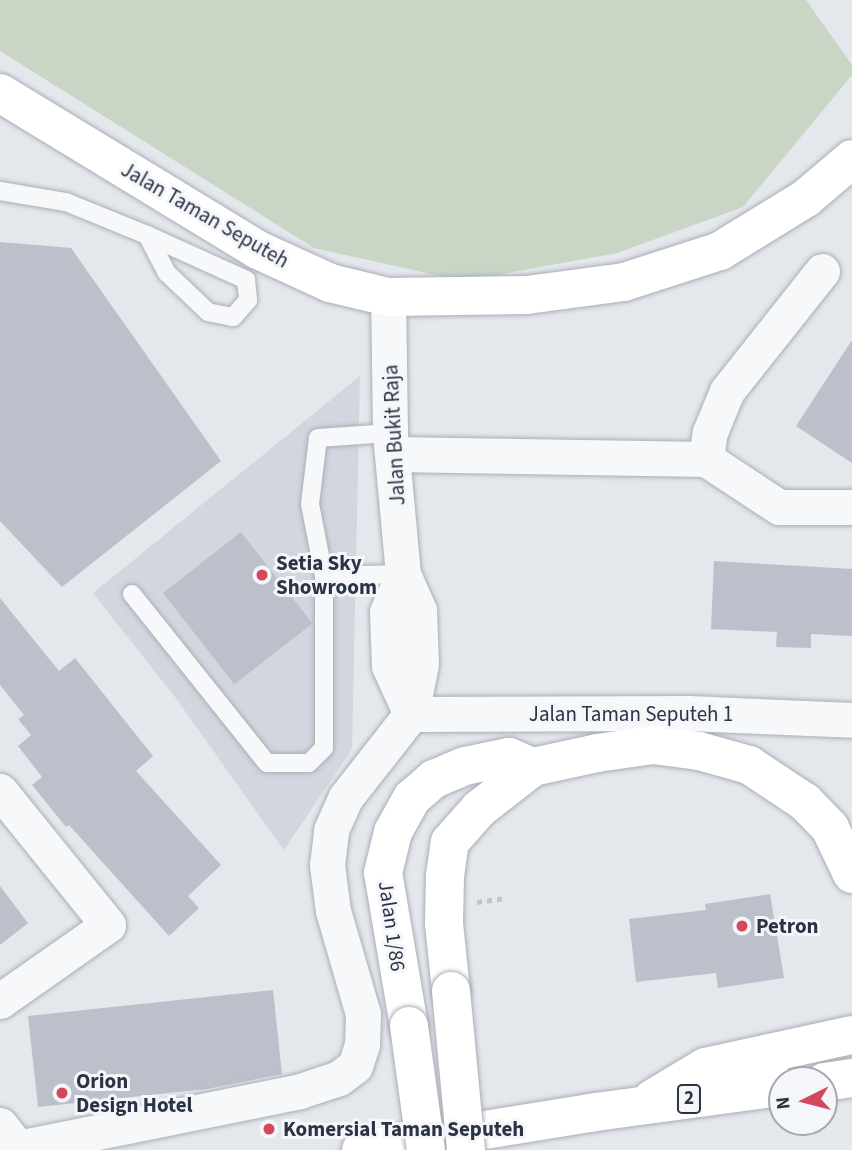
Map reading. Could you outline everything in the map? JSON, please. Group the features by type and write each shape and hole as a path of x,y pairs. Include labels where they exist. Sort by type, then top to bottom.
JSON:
{"street":[{"name":"Jalan Taman Seputeh","path":"0,93 258,250 330,283 388,297 527,295 624,282 720,251 806,198 852,159"},
{"path":"706,459 710,432 727,391 822,271"},
{"name":"Jalan Bukit Raja","path":"388,297 391,443 403,574 387,612 389,666 411,715"},
{"path":"391,443 706,459 779,507 852,507"},
{"name":"Jalan Taman Seputeh 1","path":"411,715 688,713 852,720"},
{"path":"0,1125 18,1149 300,1091 339,1078 355,1066 362,1044 363,1014 333,911 327,865 331,830 346,797 411,715"},
{"name":"Jalan 1/86","path":"466,1150 451,991 456,913 445,876 450,842 479,809 533,767 597,753 653,746 699,751 748,765 813,810 830,828 852,874"},
{"name":"Jalan 1/86","path":"426,1150 409,1026 383,873 393,832 412,798 434,779 485,760 509,757 533,767"},
{"path":"0,790 108,925 0,1001"},
{"path":"393,943 403,902 415,891 423,891 456,913"},
{"path":"642,1106 705,1067 852,1035"},
{"name":"2","path":"361,1150 768,1089"}],"lane":[{"path":"0,191 66,202 147,234 246,280 248,300 233,317 208,312 167,273 147,234"},
{"path":"132,594 267,763 309,763 324,748 324,576 310,504 318,438 391,443"},
{"path":"324,576 403,574"}],"path":[{"path":"456,913 507,898"}],"shaded area":[{"path":"360,376 352,749 284,850 175,697 93,593"}],"green space":[{"path":"0,0 806,0 852,65 852,75 743,207 617,253 463,281 314,248 0,51"}],"building":[{"path":"0,242 71,248 221,461 62,587 0,521"},
{"path":"852,340 852,463 796,426"},
{"path":"241,532 312,623 234,684 163,593"},
{"path":"714,561 852,569 852,636 811,634 811,648 776,647 777,632 711,629"},
{"path":"0,598 59,671 75,658 153,756 136,771 221,865 188,896 199,908 169,936 69,825 66,827 32,785 42,777 18,746 31,735 18,719 24,715 0,685"},
{"path":"0,886 28,923 0,945"},
{"path":"770,894 784,978 718,988 716,973 636,982 629,919 706,910 705,904"},
{"path":"273,990 282,1074 207,1089 38,1107 28,1016"}],"place":[{"name":"Setia Sky Showroom","path":"262,575"},
{"name":"Petron","path":"742,926"},
{"name":"Orion Design Hotel","path":"62,1093"},
{"name":"Komersial Taman Seputeh","path":"269,1129"}]}
